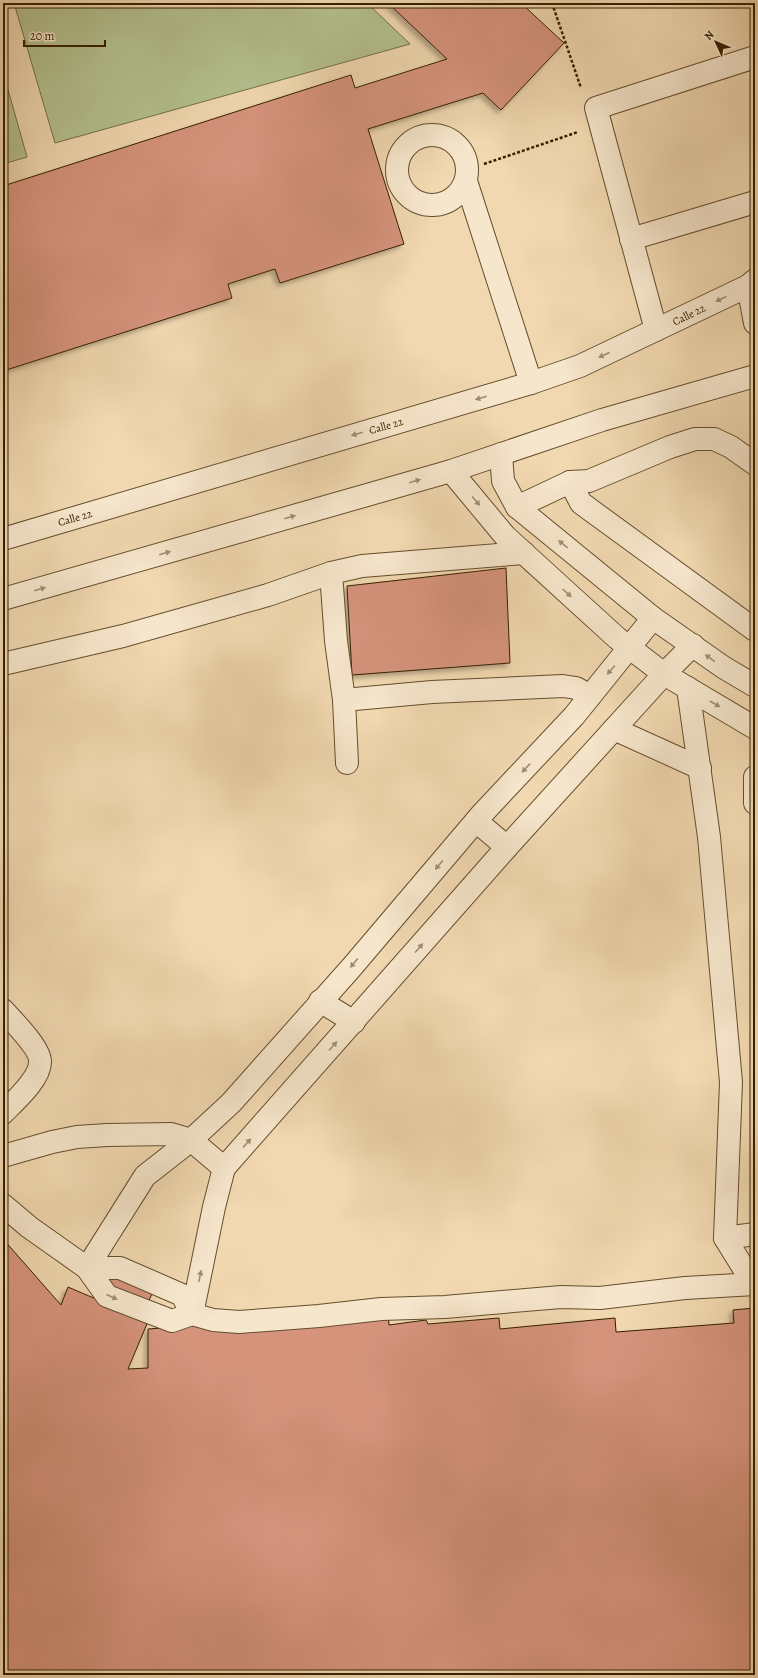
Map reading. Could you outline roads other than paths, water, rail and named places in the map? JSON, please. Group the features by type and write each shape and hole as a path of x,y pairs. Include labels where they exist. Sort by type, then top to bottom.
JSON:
{"street":[{"path":"656,330 596,108 755,57"},
{"path":"467,176 531,383"},
{"path":"631,238 755,202"},
{"path":"751,283 755,323"},
{"name":"Calle 22","path":"3,539 531,383 580,366 751,283"},
{"path":"3,599 451,470 602,420 755,376"},
{"path":"517,507 570,482 589,481 670,447 695,439 714,439 731,447 755,464"},
{"path":"501,454 503,481 517,507 653,618 723,667 755,686"},
{"path":"451,470 505,536 630,648 664,674 755,728"},
{"path":"570,482 581,503 755,630"},
{"path":"3,664 123,636 268,594 331,573 362,566 524,553"},
{"path":"331,573 336,641 344,700 347,763"},
{"path":"87,1268 145,1176 191,1140 231,1103 320,1001 351,968 476,821 574,716 653,618"},
{"path":"192,1314 214,1207 224,1168 508,847 664,674 693,645"},
{"path":"344,700 494,688 563,686 576,688 590,696"},
{"path":"3,1205 45,1239 87,1268 107,1296 172,1321 192,1314 213,1320 239,1322 319,1316 381,1309 440,1307 562,1297 600,1298 685,1288 754,1285 725,1238 731,1082 709,837 688,688"},
{"path":"614,729 700,768"},
{"path":"755,777 755,803"},
{"path":"476,821 508,847"},
{"path":"320,1001 354,1022"},
{"path":"3,1010 36,1048 41,1060 37,1074 3,1113"},
{"path":"3,1156 52,1142 107,1134 171,1134 191,1140 224,1168"},
{"path":"725,1238 755,1234"},
{"path":"87,1268 120,1268 126,1270 182,1295 192,1314"}]}
